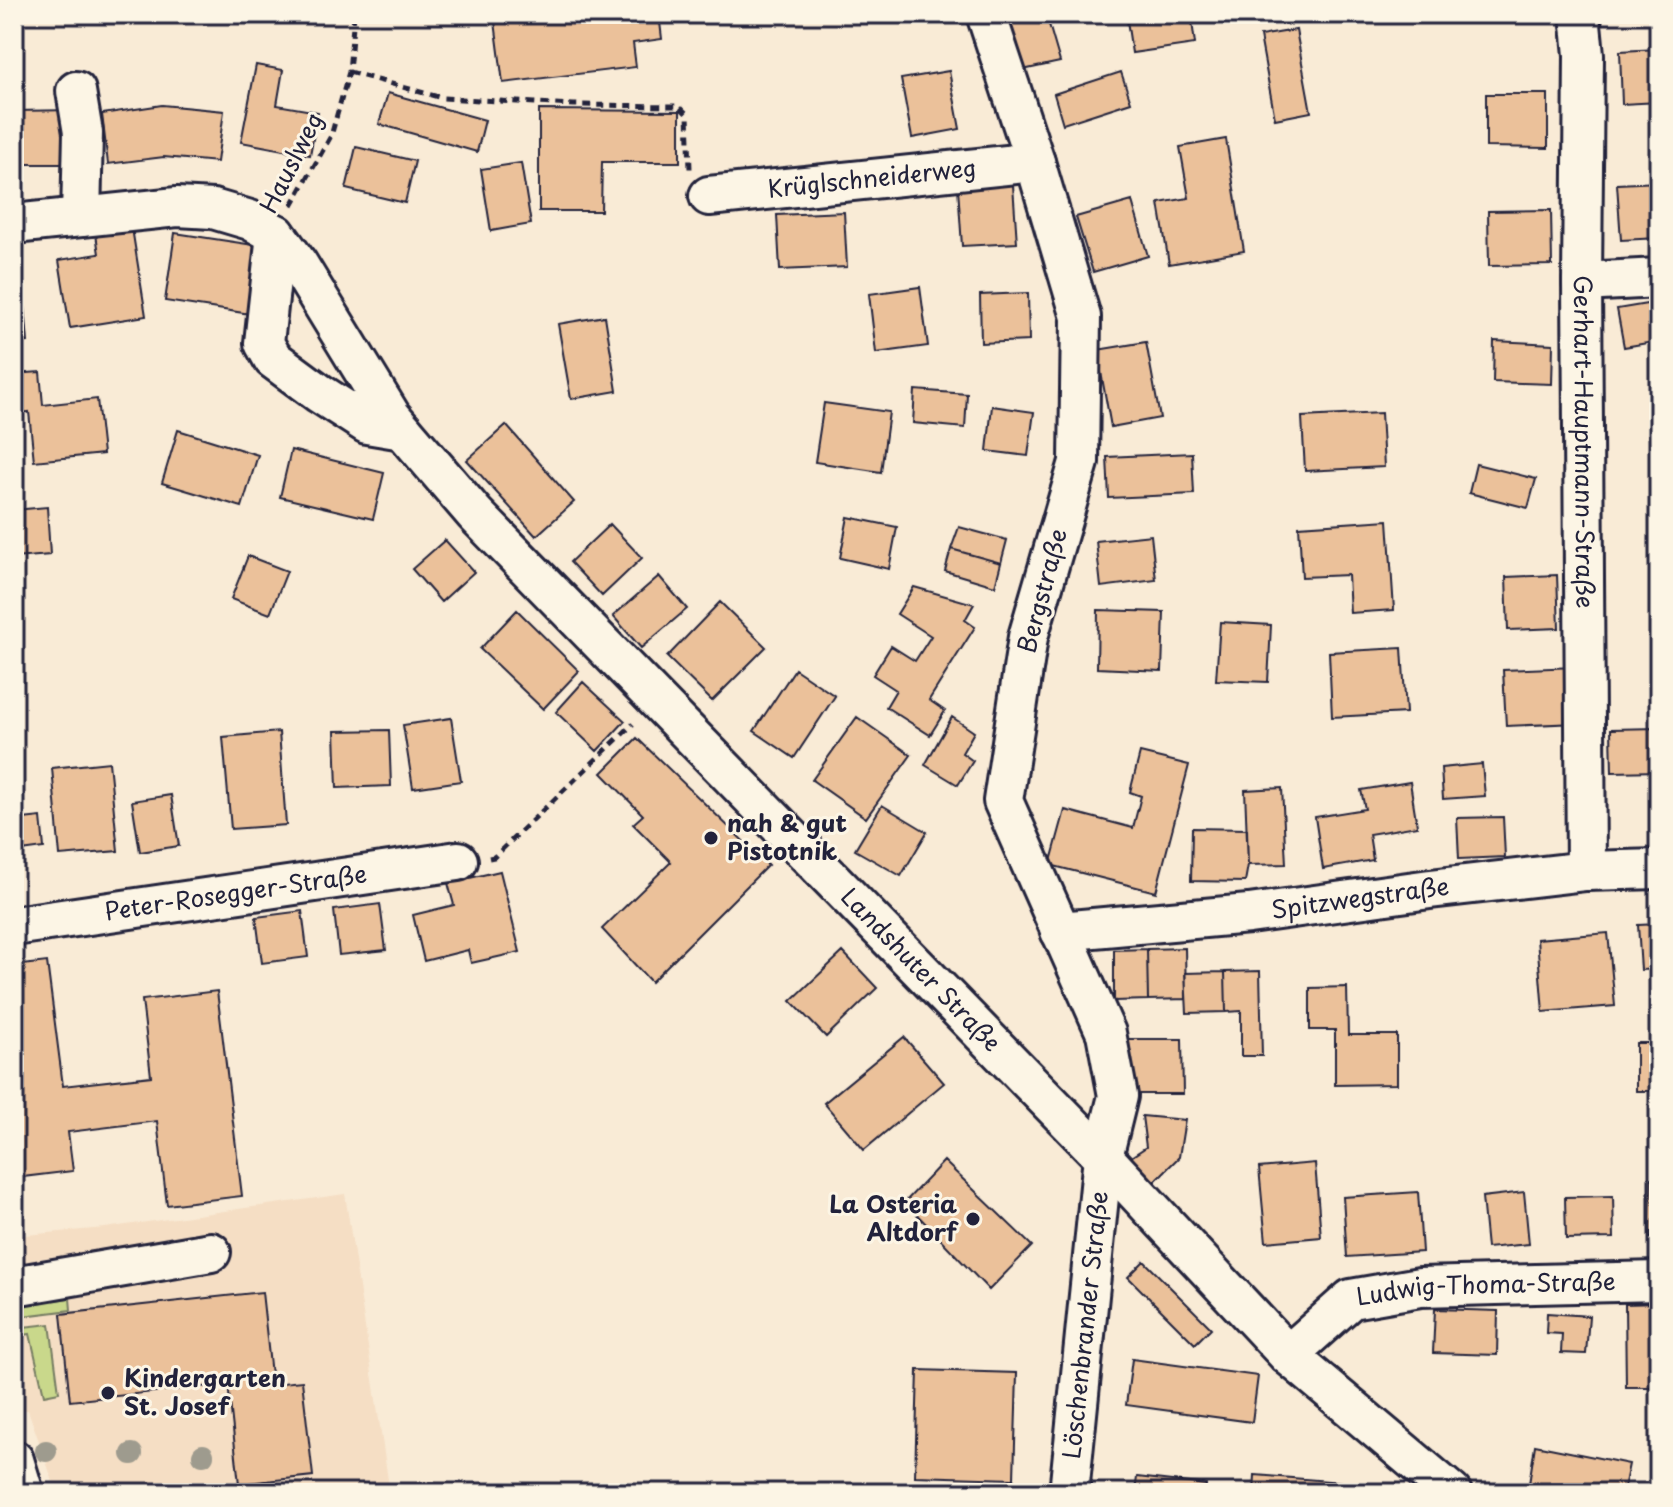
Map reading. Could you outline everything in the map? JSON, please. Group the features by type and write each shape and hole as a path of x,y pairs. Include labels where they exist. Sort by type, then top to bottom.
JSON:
{"street":[{"name":"Bergstraße","path":"986,14 1035,162 1081,317 1079,462 1028,637 1003,801 1106,1033 1118,1096 1103,1157"},
{"name":"Gerhart-Hauptmann-Straße","path":"1580,14 1584,55 1582,282 1586,871"},
{"path":"76,91 83,133 81,217"},
{"name":"Krüglschneiderweg","path":"709,196 1035,162"},
{"name":"Landshuter Straße","path":"14,224 177,207 213,209 250,220 276,234 298,264 391,416 475,514 1103,1157 1288,1355 1452,1493"},
{"path":"276,234 264,343 273,359 367,424 403,430"},
{"path":"1582,282 1659,278"},
{"name":"Peter-Rosegger-Straße","path":"14,926 458,861"},
{"name":"Spitzwegstraße","path":"1060,931 1249,914 1586,871 1659,869"},
{"name":"Löschenbrander Straße","path":"1069,1493 1103,1157"},
{"path":"14,1286 211,1252"},
{"name":"Ludwig-Thoma-Straße","path":"1288,1355 1351,1299 1420,1287 1659,1281"},
{"path":"14,1460 24,1493"}],"path":[{"name":"Hauslweg","path":"276,234 331,136 349,72 354,14"},
{"path":"349,72 442,98 574,105 679,106 688,115 690,173 709,196"},
{"path":"458,861 494,857 657,701"}],"shaded area":[{"path":"345,1194 390,1493 57,1493 28,1410 21,1410 14,1379 14,1236 105,1228"}],"green space":[{"path":"70,1298 71,1310 14,1317 14,1305"},
{"path":"50,1324 59,1392 44,1395 30,1334 14,1337 14,1328"}],"building":[{"path":"494,14 659,14 662,39 633,43 636,67 503,83"},
{"path":"884,14 917,14 886,21"},
{"path":"1002,14 1046,14 1060,62 1018,71"},
{"path":"1126,14 1191,14 1195,44 1132,53"},
{"path":"1296,30 1311,112 1275,119 1260,36"},
{"path":"1659,49 1659,102 1622,104 1620,51"},
{"path":"256,65 283,70 277,105 318,112 310,155 241,142"},
{"path":"949,71 960,129 912,138 901,79"},
{"path":"1121,72 1131,102 1063,124 1054,94"},
{"path":"388,93 485,120 477,152 379,124"},
{"path":"1486,94 1548,94 1548,148 1486,147"},
{"path":"162,105 224,111 217,162 164,157 108,164 102,114"},
{"path":"75,110 76,164 14,164 14,111"},
{"path":"539,110 680,111 680,162 602,162 601,211 539,211"},
{"path":"1226,139 1244,251 1169,264 1159,203 1189,198 1180,147"},
{"path":"356,147 415,161 405,203 346,189"},
{"path":"521,163 531,224 491,231 481,169"},
{"path":"1659,182 1659,238 1621,240 1617,184"},
{"path":"1013,185 1017,243 962,246 958,188"},
{"path":"1132,201 1148,256 1093,272 1076,217"},
{"path":"1551,210 1552,265 1489,266 1488,211"},
{"path":"844,212 847,267 780,270 777,215"},
{"path":"132,228 146,316 70,328 59,260 99,254 96,234"},
{"path":"175,233 267,247 257,315 165,301"},
{"path":"14,271 22,271 28,342 14,343"},
{"path":"920,287 928,346 876,353 869,294"},
{"path":"1028,293 1029,341 981,343 980,295"},
{"path":"1659,302 1659,341 1624,347 1617,309"},
{"path":"605,316 617,391 571,399 558,324"},
{"path":"1494,341 1553,344 1552,384 1493,382"},
{"path":"1146,342 1160,418 1111,427 1097,350"},
{"path":"40,372 43,405 97,399 103,454 34,461 29,412 14,414 14,374"},
{"path":"915,390 967,394 965,428 913,423"},
{"path":"824,403 889,412 881,472 815,462"},
{"path":"992,406 1034,412 1028,456 987,451"},
{"path":"1381,413 1384,467 1305,471 1302,417"},
{"path":"506,425 574,502 536,536 467,460"},
{"path":"178,430 258,455 242,507 162,483"},
{"path":"291,450 384,473 373,519 280,497"},
{"path":"1192,453 1194,494 1109,498 1107,457"},
{"path":"1476,464 1536,479 1528,508 1469,493"},
{"path":"1656,486 1659,486 1659,526 1656,526"},
{"path":"47,507 50,555 14,558 14,510"},
{"path":"848,517 897,527 889,569 840,558"},
{"path":"1388,520 1394,610 1350,613 1348,575 1302,577 1299,526"},
{"path":"610,524 642,558 602,596 570,562"},
{"path":"959,527 1007,540 1001,563 951,549"},
{"path":"1151,535 1156,580 1101,587 1096,541"},
{"path":"445,540 474,572 441,602 412,569"},
{"path":"951,549 1001,563 995,586 945,571"},
{"path":"248,556 287,571 270,614 231,599"},
{"path":"1557,575 1559,628 1508,630 1506,577"},
{"path":"659,576 687,609 641,648 613,616"},
{"path":"914,587 974,604 965,620 975,627 929,700 945,711 930,735 886,707 896,690 873,675 891,646 915,661 931,636 897,614"},
{"path":"720,602 766,647 712,701 667,657"},
{"path":"517,610 579,671 543,709 480,649"},
{"path":"1098,610 1164,612 1162,671 1097,668"},
{"path":"1220,622 1271,625 1268,682 1216,680"},
{"path":"1402,648 1406,713 1332,717 1329,652"},
{"path":"1575,667 1578,723 1506,726 1503,670"},
{"path":"795,669 835,696 794,758 754,731"},
{"path":"583,682 625,721 597,751 556,712"},
{"path":"857,717 911,755 866,818 812,780"},
{"path":"952,717 974,732 962,753 973,761 958,785 925,765"},
{"path":"451,718 461,781 413,788 403,725"},
{"path":"1659,728 1659,771 1612,772 1611,729"},
{"path":"389,730 391,786 337,788 335,731"},
{"path":"279,732 286,825 231,829 223,737"},
{"path":"637,738 768,865 651,982 602,929 671,862 633,824 643,815 602,773"},
{"path":"1140,753 1189,765 1156,892 1050,865 1065,810 1133,828 1141,796 1130,792"},
{"path":"109,762 118,851 60,856 52,768"},
{"path":"1482,764 1485,796 1443,799 1441,768"},
{"path":"1410,782 1417,826 1369,834 1373,860 1323,869 1315,817 1365,809 1361,790"},
{"path":"1282,788 1286,864 1248,865 1245,790"},
{"path":"171,795 179,846 140,852 132,801"},
{"path":"882,805 927,832 901,876 855,850"},
{"path":"41,817 44,848 14,852 14,820"},
{"path":"1503,817 1505,857 1459,859 1457,818"},
{"path":"1192,828 1247,829 1245,882 1191,881"},
{"path":"500,871 520,952 471,963 468,950 424,961 413,915 454,905 448,883"},
{"path":"380,904 386,950 339,955 334,910"},
{"path":"302,911 308,957 262,963 256,917"},
{"path":"1659,924 1659,969 1641,970 1638,925"},
{"path":"1608,933 1615,1006 1543,1012 1537,939"},
{"path":"1185,948 1186,999 1148,1000 1147,949"},
{"path":"1147,949 1148,1000 1114,1001 1114,950"},
{"path":"843,952 877,988 826,1037 791,1001"},
{"path":"47,962 63,1086 151,1076 142,1000 217,991 242,1196 167,1205 157,1121 68,1132 73,1171 14,1178 14,966"},
{"path":"1260,971 1262,1056 1241,1056 1241,1011 1226,1012 1225,972"},
{"path":"1225,972 1226,1012 1187,1013 1185,973"},
{"path":"1347,987 1348,1035 1397,1035 1397,1084 1335,1085 1335,1030 1310,1030 1310,988"},
{"path":"904,1037 944,1083 864,1150 824,1103"},
{"path":"1129,1039 1182,1039 1183,1094 1130,1094"},
{"path":"1636,1043 1659,1043 1659,1091 1636,1091"},
{"path":"1142,1116 1185,1120 1179,1157 1153,1183 1128,1159 1146,1147"},
{"path":"944,1161 1032,1246 989,1290 905,1202"},
{"path":"1315,1163 1321,1237 1266,1242 1259,1168"},
{"path":"1651,1178 1659,1178 1659,1239 1650,1238"},
{"path":"1418,1192 1422,1252 1347,1257 1343,1197"},
{"path":"1524,1192 1529,1244 1487,1248 1482,1197"},
{"path":"1613,1196 1614,1238 1566,1239 1565,1197"},
{"path":"1144,1261 1211,1328 1195,1344 1128,1277"},
{"name":"Kindergarten St. Josef","path":"262,1292 272,1384 302,1381 313,1476 239,1484 228,1384 70,1401 61,1314"},
{"path":"1659,1303 1659,1387 1626,1387 1625,1304"},
{"path":"1435,1309 1498,1311 1497,1355 1433,1353"},
{"path":"1547,1313 1589,1316 1586,1354 1561,1353 1562,1334 1546,1333"},
{"path":"1132,1359 1258,1376 1252,1422 1126,1405"},
{"path":"918,1370 1017,1373 1014,1479 915,1476"},
{"path":"1535,1445 1629,1464 1623,1493 1570,1493 1529,1484"},
{"path":"1255,1475 1378,1485 1377,1493 1254,1493"},
{"path":"1137,1477 1206,1485 1205,1493 1135,1493"}],"place":[{"name":"nah & gut Pistotnik","path":"711,838"},
{"name":"La Osteria Altdorf","path":"973,1219"},
{"name":"Kindergarten St. Josef","path":"108,1393"}]}
